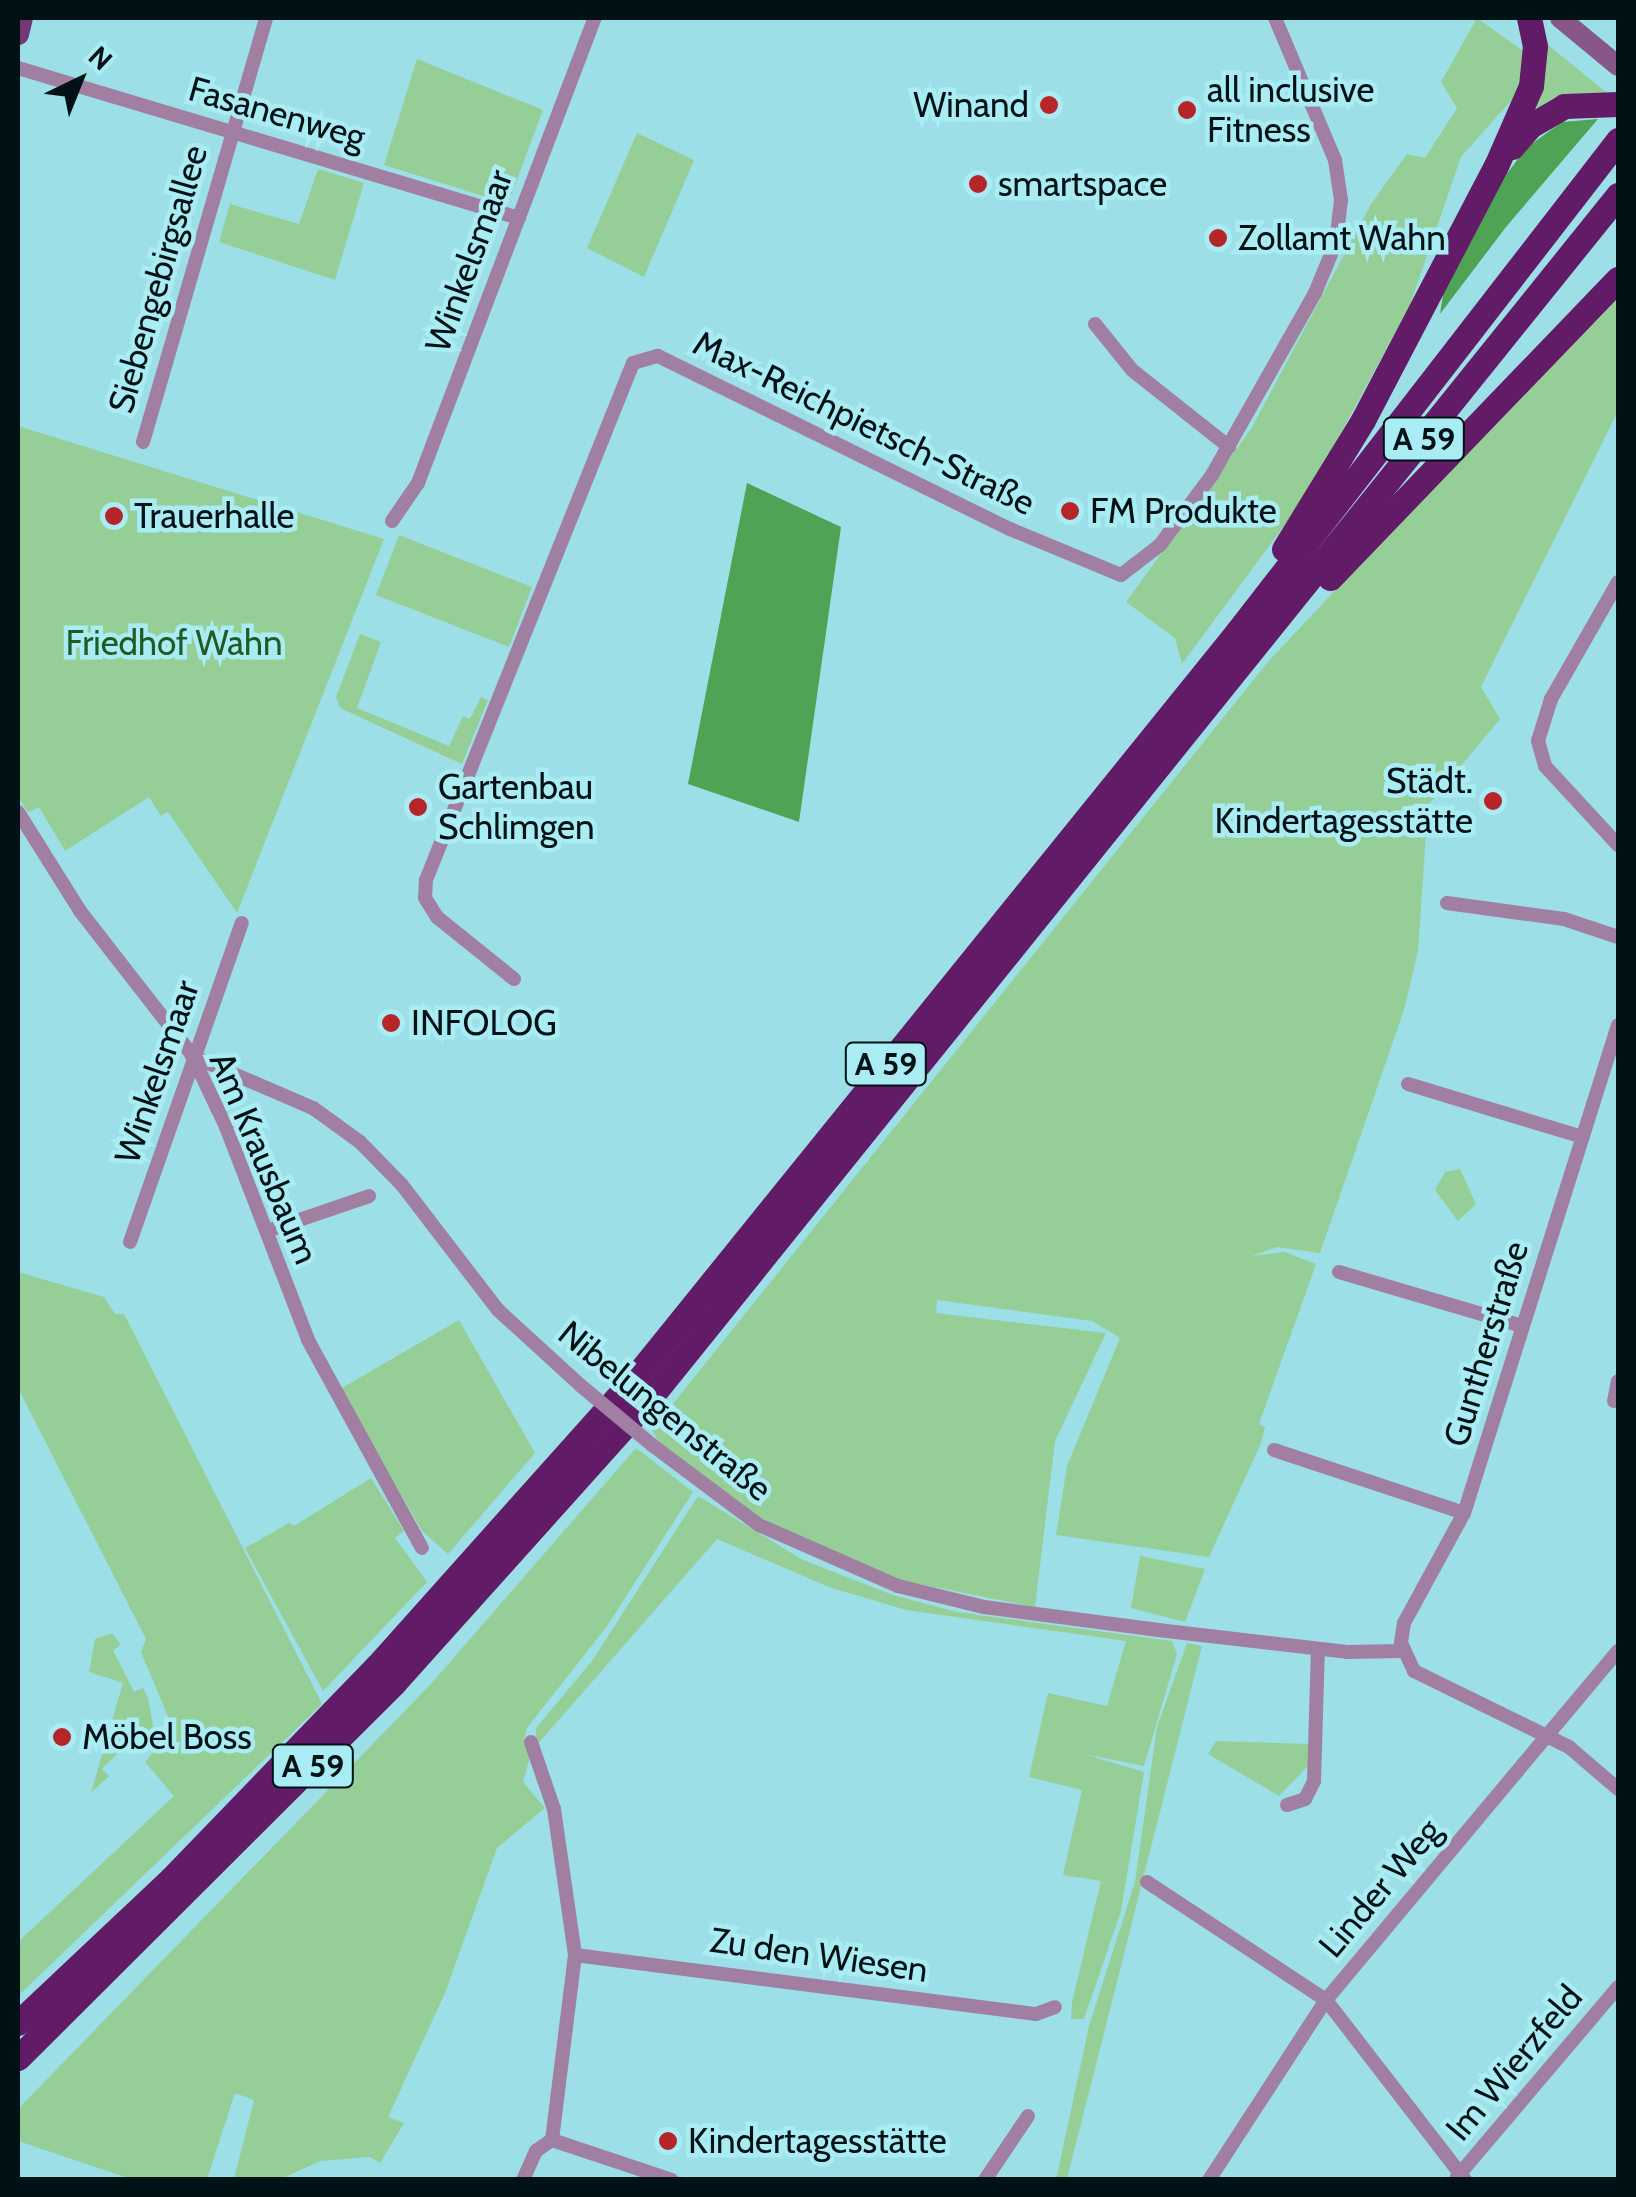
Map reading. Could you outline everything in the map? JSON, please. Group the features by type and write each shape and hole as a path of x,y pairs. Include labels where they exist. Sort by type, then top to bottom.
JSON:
{"highway":[{"path":"1238,631 1362,420 1496,166 1531,86 1535,46 1528,18"},
{"path":"1496,166 1530,126 1564,106 1618,104"},
{"name":"A 59","path":"18,2022 171,1878 377,1666 632,1381 1238,631 1618,140"},
{"name":"A 59","path":"18,2058 380,1698 595,1461 1229,682 1618,195"},
{"path":"1229,682 1618,280"}],"main road":[{"path":"18,34 22,18"},
{"path":"1560,18 1618,66"}],"street":[{"name":"Siebengebirgsallee","path":"143,442 266,18"},
{"name":"Winkelsmaar","path":"392,521 418,483 595,18"},
{"name":"Max-Reichpietsch-Straße","path":"514,979 437,917 425,898 426,880 633,363 658,356 1111,576 1133,569 1160,545 1229,448 1316,292 1336,242 1341,200 1330,140 1275,18"},
{"name":"Fasanenweg","path":"18,68 519,218"},
{"path":"1095,324 1132,370 1229,448"},
{"path":"1618,582 1551,699 1538,741 1545,766 1618,845"},
{"name":"Am Krausbaum","path":"18,812 80,911 192,1055 267,1231 308,1340 422,1548"},
{"path":"1447,903 1564,919 1618,937"},
{"name":"Winkelsmaar","path":"130,1242 192,1055 242,923"},
{"name":"Guntherstraße","path":"1402,1651 1404,1623 1464,1514 1618,1024"},
{"name":"Nibelungenstraße","path":"192,1055 313,1108 360,1142 498,1310 652,1445 759,1525 898,1586 984,1606 1318,1649 1402,1651"},
{"path":"1408,1084 1582,1136"},
{"path":"267,1231 370,1196"},
{"path":"1339,1272 1522,1326"},
{"path":"1614,1402 1618,1381"},
{"path":"1274,1450 1464,1514"},
{"path":"1287,1805 1305,1799 1314,1780 1318,1649"},
{"name":"Linder Weg","path":"1209,2180 1326,2000 1618,1650"},
{"path":"1402,1651 1414,1670 1546,1735 1618,1790"},
{"path":"523,2180 536,2151 552,2140 575,1955 554,1809 531,1742"},
{"path":"1147,1882 1326,2000 1460,2177"},
{"name":"Zu den Wiesen","path":"575,1955 1036,2014 1054,2008"},
{"name":"Im Wierzfeld","path":"1460,2177 1618,1987"},
{"path":"985,2180 1028,2116"},
{"path":"552,2140 672,2180"}],"green space":[{"path":"1477,18 1526,53 1516,95 1461,157 1410,305 1309,492 1182,664 1175,638 1126,602 1251,429 1371,204 1407,154 1425,158 1457,108 1441,82"},
{"path":"1547,44 1612,97 1530,119"},
{"path":"417,59 543,110 510,198 496,200 384,165"},
{"path":"1598,119 1506,227 1440,314 1446,276 1470,224 1526,148 1562,122"},
{"path":"637,133 694,160 644,277 587,248"},
{"path":"318,169 364,183 335,280 219,242 230,204 299,224"},
{"path":"1618,289 1618,411 1481,687 1500,719 1428,805 1418,951 1404,1010 1320,1253 1277,1247 1252,1256 1285,1252 1316,1264 1259,1424 1265,1427 1261,1443 1209,1557 1056,1535 1067,1466 1120,1338 1092,1321 937,1300 936,1313 1106,1333 1055,1441 1035,1607 899,1580 826,1552 758,1516 660,1444 652,1430 1267,663"},
{"name":"Friedhof Wahn","path":"18,426 384,539 237,913 168,812 161,816 149,797 65,851 39,807 28,812 18,797"},
{"path":"747,483 841,527 799,822 688,784"},
{"path":"399,535 532,587 509,647 376,595"},
{"path":"360,634 381,642 357,708 449,746 463,716 470,719 481,697 488,700 462,764 340,708 336,697"},
{"path":"1460,1169 1476,1204 1458,1221 1435,1190 1445,1172"},
{"path":"18,1272 104,1297 115,1314 124,1314 322,1704 18,1996 18,1942 174,1796 145,1762 168,1735 170,1721 141,1652 146,1639 18,1388"},
{"path":"459,1320 535,1453 448,1554 422,1531 340,1389"},
{"path":"636,1448 693,1492 607,1626 527,1728 524,1740 531,1753 523,1782 545,1808 497,1848 445,1993 388,2117 404,2123 380,2163 370,2157 320,2161 281,2179 234,2179 254,2100 235,2093 207,2179 131,2179 18,2141 18,2109 430,1685"},
{"path":"371,1478 404,1531 395,1538 427,1582 323,1691 245,1548 289,1523 294,1526"},
{"path":"698,1496 803,1560 893,1595 957,1612 1172,1641 1177,1654 1144,1766 1084,1754 1144,1772 1121,1911 1084,2019 1071,2019 1072,2002 1101,1881 1063,1875 1082,1790 1029,1777 1048,1693 1107,1706 1126,1641 906,1610 829,1587 717,1539 536,1746 536,1728 592,1661"},
{"path":"1140,1556 1205,1569 1185,1622 1131,1608"},
{"path":"112,1633 121,1645 113,1650 134,1692 143,1688 148,1698 153,1726 139,1746 131,1739 102,1769 109,1776 91,1793 123,1683 89,1672 95,1639"},
{"path":"1187,1643 1202,1646 1067,2179 1056,2180 1089,2026 1135,1882 1157,1727"},
{"path":"1216,1741 1310,1744 1309,1765 1279,1796 1208,1754"}],"place":[{"name":"Winand","path":"1049,105"},
{"name":"all inclusive Fitness","path":"1187,110"},
{"name":"smartspace","path":"978,184"},
{"name":"Zollamt Wahn","path":"1218,238"},
{"name":"FM Produkte","path":"1070,511"},
{"name":"Trauerhalle","path":"114,516"},
{"name":"Städt. Kindertagesstätte","path":"1493,801"},
{"name":"Gartenbau Schlimgen","path":"418,807"},
{"name":"INFOLOG","path":"391,1023"},
{"name":"Möbel Boss","path":"62,1737"},
{"name":"Kindertagesstätte","path":"668,2141"}]}
